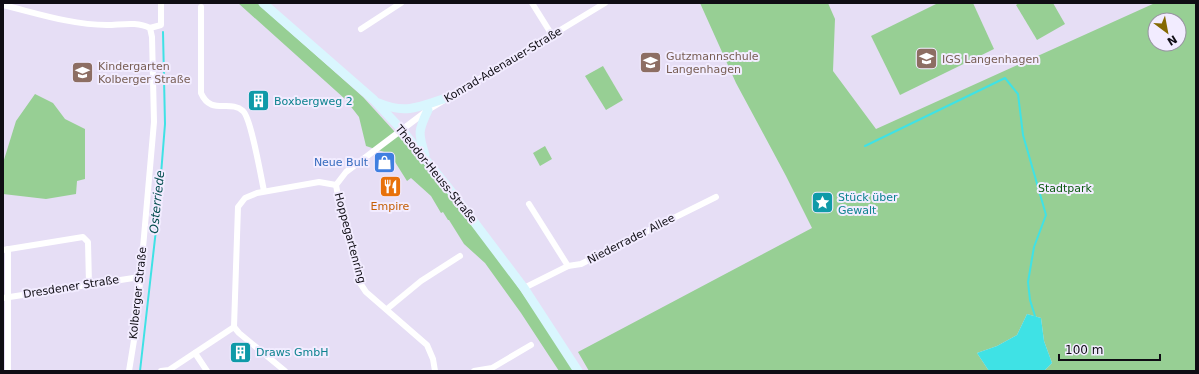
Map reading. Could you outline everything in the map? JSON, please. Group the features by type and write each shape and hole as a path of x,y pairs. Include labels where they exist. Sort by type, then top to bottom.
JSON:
{"street":[{"path":"3,5 79,22 105,25 138,24 150,28 161,25 161,3"},
{"name":"Theodor-Heuss-Straße","path":"263,3 374,100 426,158 524,288 578,371"},
{"path":"362,29 401,3"},
{"path":"532,3 552,35"},
{"name":"Konrad-Adenauer-Straße","path":"402,130 428,110 605,3"},
{"path":"200,7 201,93 205,100 211,105 238,108 245,112 250,124 264,191"},
{"name":"Kolberger Straße","path":"129,371 136,328 154,122 152,37 150,28"},
{"path":"374,100 390,107 402,109 420,107 449,97"},
{"path":"426,158 419,133 421,124 428,110"},
{"name":"Hoppegartenring","path":"402,130 346,172 336,184 360,283 366,292 427,345 433,359 435,371"},
{"path":"285,371 239,333 234,327 238,207 245,198 251,194 319,182 336,184"},
{"name":"Niederrader Allee","path":"524,288 568,266 581,264 716,197"},
{"path":"530,204 568,266"},
{"path":"8,371 5,249 83,237 88,242 89,284"},
{"path":"387,309 421,281 460,256"},
{"name":"Dresdener Straße","path":"6,298 140,277"},
{"path":"161,371 169,370 234,327"},
{"path":"474,371 492,368 531,345"},
{"path":"195,353 207,371"}],"green space":[{"path":"238,3 257,3 363,97 445,187 551,334 574,371 559,371 521,313 485,263 464,244 449,220 443,212 441,213 431,196 411,178 407,181 390,154 366,146 359,117 345,99"},
{"name":"Stadtpark","path":"700,3 828,3 835,19 833,71 876,129 1155,3 1196,3 1196,371 1044,371 1052,363 1044,341 1041,318 1027,314 1017,335 997,346 977,353 989,371 589,371 578,352 812,228 736,83"},
{"path":"938,3 973,3 994,49 900,95 871,36"},
{"path":"1019,3 1053,3 1065,24 1037,40 1016,5"},
{"path":"603,66 623,100 606,110 585,76"},
{"path":"35,94 53,103 65,119 85,129 85,179 77,181 76,194 46,199 3,194 3,163 16,121"},
{"path":"545,146 552,159 540,166 533,153"}],"shaded area":[{"path":"1027,314 1041,318 1044,341 1052,363 1044,371 989,371 977,353 997,346 1017,335"}],"waterway":[{"name":"Osterriede","path":"140,371 158,212 165,124 163,32"},
{"path":"865,146 1005,78 1018,94 1023,135 1046,215 1034,247 1028,282 1030,300 1035,316"}],"place":[{"name":"IGS Langenhagen","path":"926,59"},
{"name":"Gutzmannschule Langenhagen","path":"650,62"},
{"name":"Kindergarten Kolberger Straße","path":"83,72"},
{"name":"Boxbergweg 2","path":"259,101"},
{"name":"Neue Bult","path":"384,162"},
{"name":"Empire","path":"390,186"},
{"name":"Stück über Gewalt","path":"822,203"},
{"name":"Draws GmbH","path":"240,352"}]}
